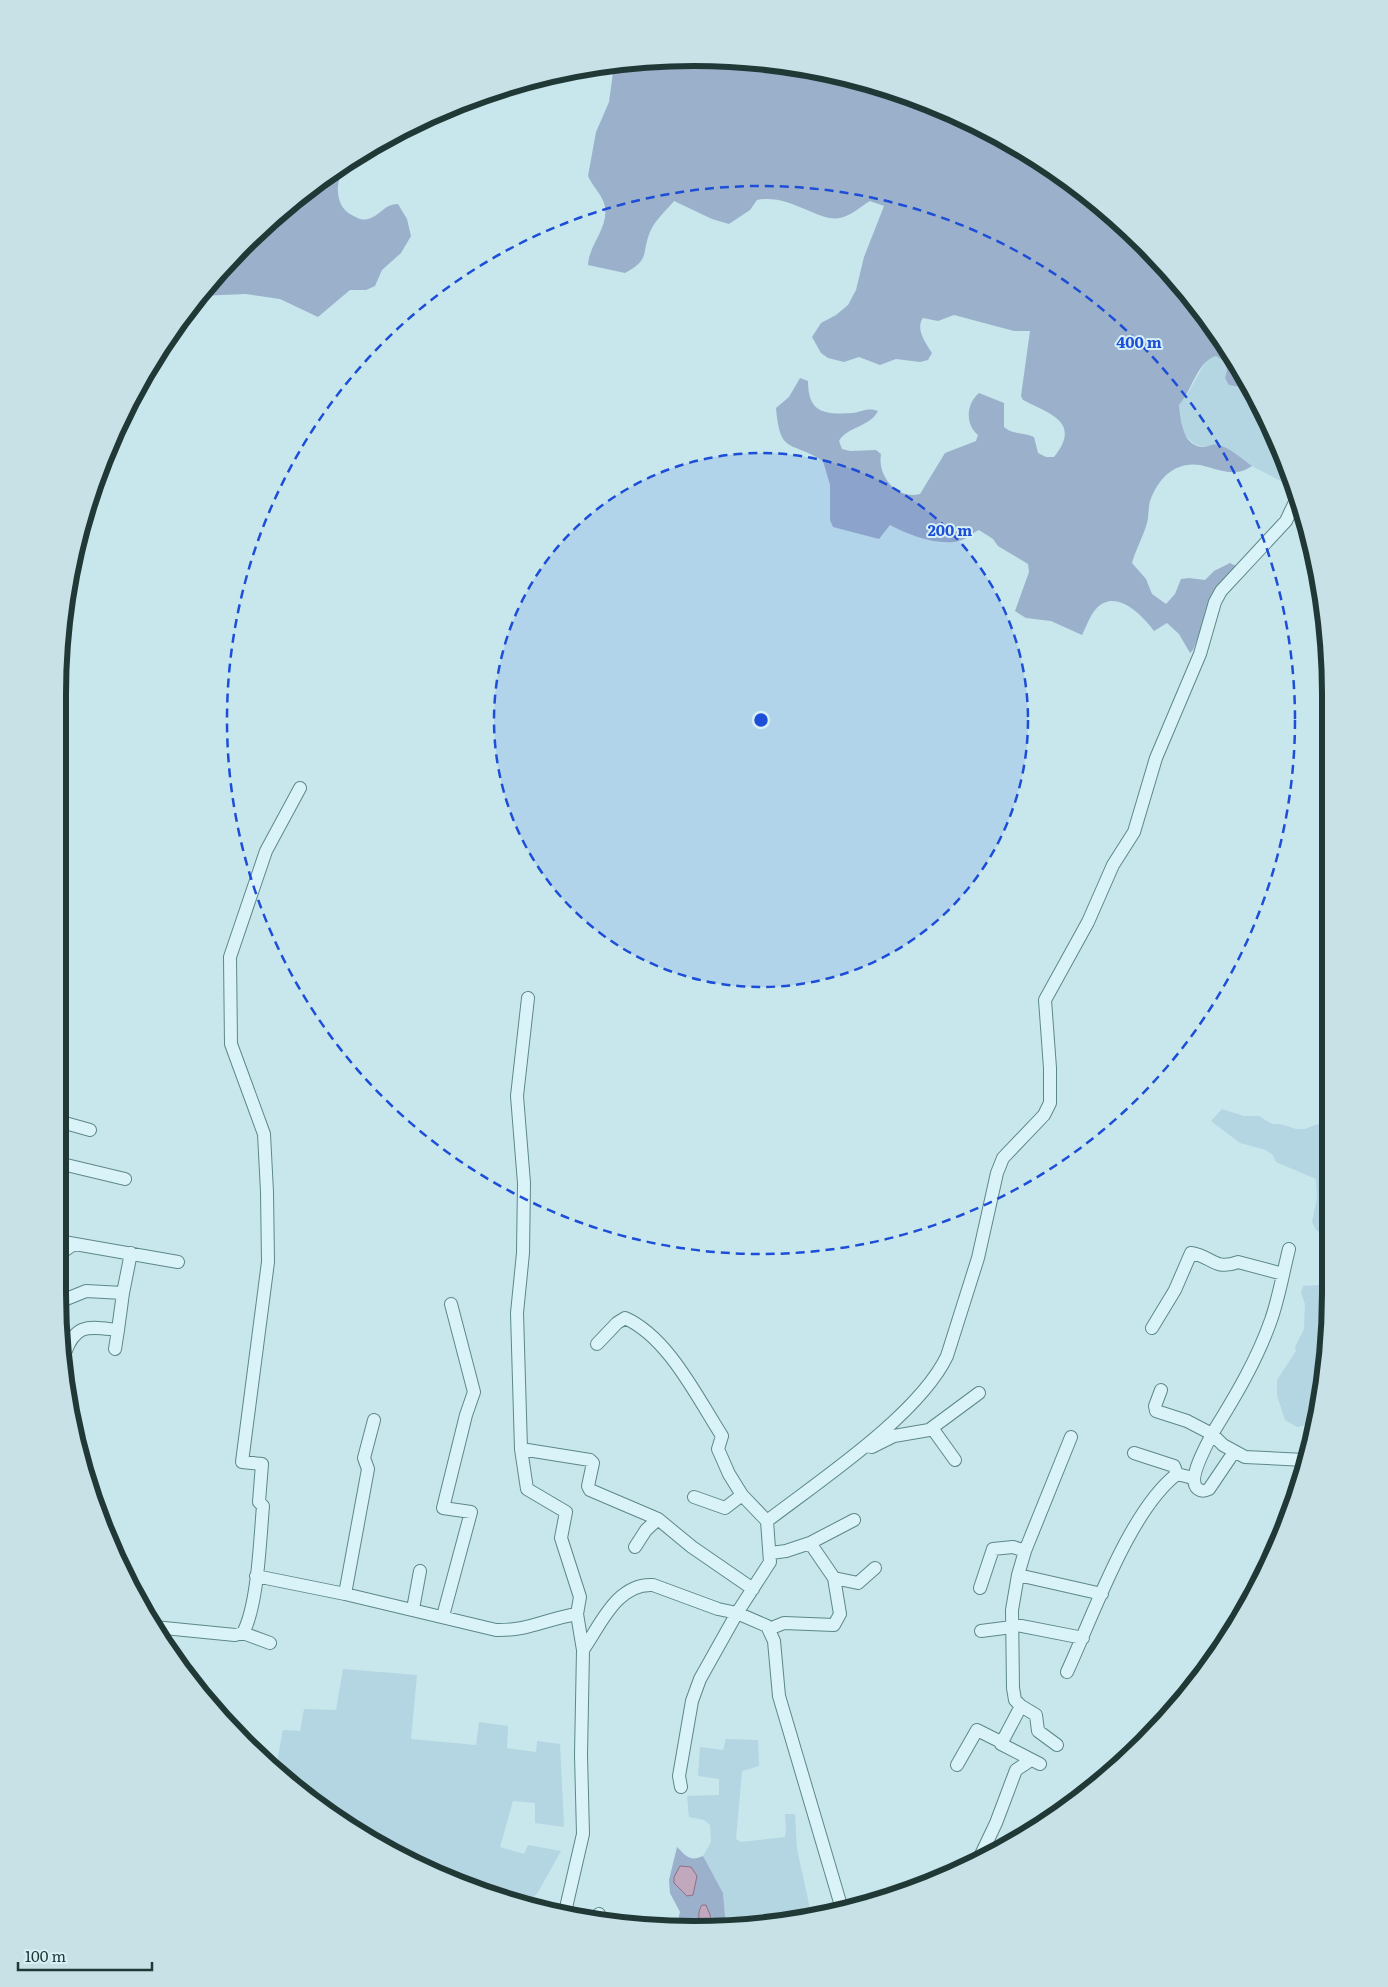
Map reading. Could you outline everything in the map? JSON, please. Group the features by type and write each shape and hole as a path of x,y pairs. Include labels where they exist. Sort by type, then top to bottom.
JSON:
{"street":[{"path":"767,1521 864,1446 916,1398 942,1367 978,1258 1003,1158 1044,1115 1050,1103 1050,1068 1045,1000 1088,922 1114,866 1134,832 1156,758 1200,654 1214,602 1221,591 1286,522 1293,507"},
{"path":"243,1633 249,1618 256,1576 263,1506 259,1502 262,1464 242,1462 268,1262 267,1192 264,1134 231,1044 230,965 235,938 266,850 300,788"},
{"path":"528,998 517,1096 524,1183 523,1245 516,1313 521,1449 527,1489 566,1512 561,1538 580,1597 577,1614 583,1650 581,1755 583,1834 566,1908"},
{"path":"66,1123 90,1130"},
{"path":"66,1165 125,1179"},
{"path":"66,1242 178,1262"},
{"path":"66,1250 74,1244"},
{"path":"1234,1452 1209,1489 1204,1491 1198,1490 1194,1478 1212,1434 1260,1348 1272,1319 1288,1249"},
{"path":"1152,1328 1176,1290 1191,1252 1221,1265 1230,1266 1238,1262 1283,1274"},
{"path":"115,1349 131,1253"},
{"path":"66,1299 86,1291 123,1293"},
{"path":"443,1616 471,1513 443,1508 463,1424 474,1392 451,1304"},
{"path":"597,1344 617,1323 625,1318 639,1324 652,1336 688,1383 722,1436 718,1449 729,1474 742,1495 767,1521 771,1553 770,1562 752,1589 700,1679 692,1701 679,1776 681,1787"},
{"path":"69,1343 70,1339 84,1328 94,1326 118,1330"},
{"path":"1161,1390 1155,1406 1156,1412 1187,1421 1212,1434 1234,1452 1250,1458 1299,1460"},
{"path":"864,1446 872,1447 894,1436 932,1428 979,1393"},
{"path":"345,1594 368,1469 364,1458 374,1420"},
{"path":"932,1428 956,1460"},
{"path":"1057,1744 1038,1731 1036,1715 1021,1706 1014,1696 1012,1626 1018,1575 1025,1551 1071,1437"},
{"path":"521,1449 590,1460 593,1463 588,1486 590,1490 658,1519 692,1547 752,1589"},
{"path":"1134,1453 1174,1466 1178,1474 1194,1478"},
{"path":"1067,1672 1118,1558 1149,1505 1178,1474"},
{"path":"694,1497 724,1508 742,1495"},
{"path":"636,1548 643,1533 658,1519"},
{"path":"771,1553 786,1551 810,1543 854,1520"},
{"path":"770,1629 784,1623 836,1624 840,1614 834,1578 810,1543"},
{"path":"980,1588 993,1549 1013,1547 1025,1551"},
{"path":"834,1578 858,1583 875,1568"},
{"path":"413,1609 420,1571"},
{"path":"1018,1575 1102,1594"},
{"path":"256,1576 413,1609 496,1630 512,1631 529,1628 555,1618 577,1614"},
{"path":"583,1650 623,1592 636,1586 653,1585 718,1609 738,1613 763,1623 770,1629 774,1641 779,1696 840,1903"},
{"path":"980,1631 1012,1626 1083,1638"},
{"path":"163,1628 235,1635 243,1633 270,1643"},
{"path":"1001,1742 1021,1706"},
{"path":"957,1765 977,1730 1035,1762 1017,1769 983,1850"}],"shaded area":[{"path":"694,66 776,72 816,78 856,88 934,114 1008,150 1076,196 1138,250 1192,312 1216,345 1242,387 1229,385 1225,378 1227,370 1225,362 1216,356 1209,359 1199,370 1179,405 1184,432 1191,443 1204,447 1215,444 1223,446 1252,466 1236,472 1198,465 1189,465 1172,470 1154,491 1150,501 1147,523 1132,563 1146,579 1152,594 1166,604 1175,594 1181,579 1205,580 1214,571 1230,563 1238,567 1215,593 1193,650 1190,653 1179,634 1167,623 1154,631 1135,611 1119,602 1111,601 1095,610 1082,635 1051,621 1026,618 1015,611 1029,572 1028,564 998,546 993,539 979,530 962,540 942,542 914,536 890,525 879,539 833,527 830,520 830,485 823,461 789,444 780,433 776,408 789,397 800,378 808,381 814,405 825,412 852,413 868,410 878,411 870,420 843,436 839,441 842,449 850,451 876,450 881,454 882,470 886,478 896,490 912,495 920,494 945,453 976,441 978,435 971,425 969,414 972,403 979,393 1004,403 1004,427 1011,431 1034,437 1038,453 1046,457 1054,457 1062,445 1065,435 1064,427 1052,415 1023,400 1021,396 1030,331 1014,331 954,315 938,321 923,318 920,327 921,332 924,341 932,353 928,360 920,362 896,359 880,365 859,357 844,362 828,358 821,353 812,337 821,323 836,315 848,305 856,290 864,257 884,206 870,201 848,215 840,218 831,218 780,200 757,200 750,210 729,224 712,219 674,201 652,228 644,255 639,264 625,273 588,265 589,257 605,219 605,211 603,200 588,176 596,132 609,102 613,72 653,68"},
{"path":"341,175 338,184 339,198 345,210 350,214 365,219 372,217 389,206 398,204 407,219 411,236 401,253 382,270 375,286 366,290 350,290 318,317 280,299 246,294 209,296 250,250 280,222"},
{"path":"1216,356 1225,362 1227,370 1225,378 1242,387 1257,416 1285,483 1252,466 1220,445 1212,444 1205,447 1194,444 1183,433 1179,404 1186,397 1209,358"},
{"path":"1222,1109 1244,1116 1259,1116 1272,1124 1280,1124 1296,1129 1305,1129 1322,1124 1322,1233 1316,1230 1312,1222 1317,1198 1316,1179 1276,1162 1273,1155 1266,1150 1240,1143 1211,1121"},
{"path":"1322,1284 1320,1334 1310,1415 1308,1425 1297,1427 1285,1420 1277,1395 1277,1380 1296,1351 1295,1347 1304,1329 1305,1304 1301,1293 1303,1286"},
{"path":"343,1669 417,1675 411,1739 476,1745 479,1722 508,1726 507,1748 536,1752 537,1741 560,1744 564,1827 535,1823 535,1803 513,1801 500,1847 524,1854 528,1845 561,1851 538,1892 532,1899 454,1873 380,1837 345,1815 277,1762 283,1730 300,1731 304,1709 336,1710"},
{"path":"726,1739 758,1740 759,1766 742,1771 736,1839 741,1842 785,1837 785,1814 795,1814 797,1849 810,1910 725,1919 723,1893 703,1856 711,1842 710,1825 704,1820 689,1817 687,1796 719,1795 719,1779 698,1776 700,1747 723,1750"},
{"path":"677,1847 691,1858 703,1856 723,1893 725,1919 713,1920 712,1916 706,1920 678,1920 680,1912 670,1893 669,1880"},
{"path":"680,1866 691,1867 697,1876 693,1895 687,1896 674,1883 674,1877"},
{"path":"702,1905 706,1905 712,1920 699,1921"}]}
